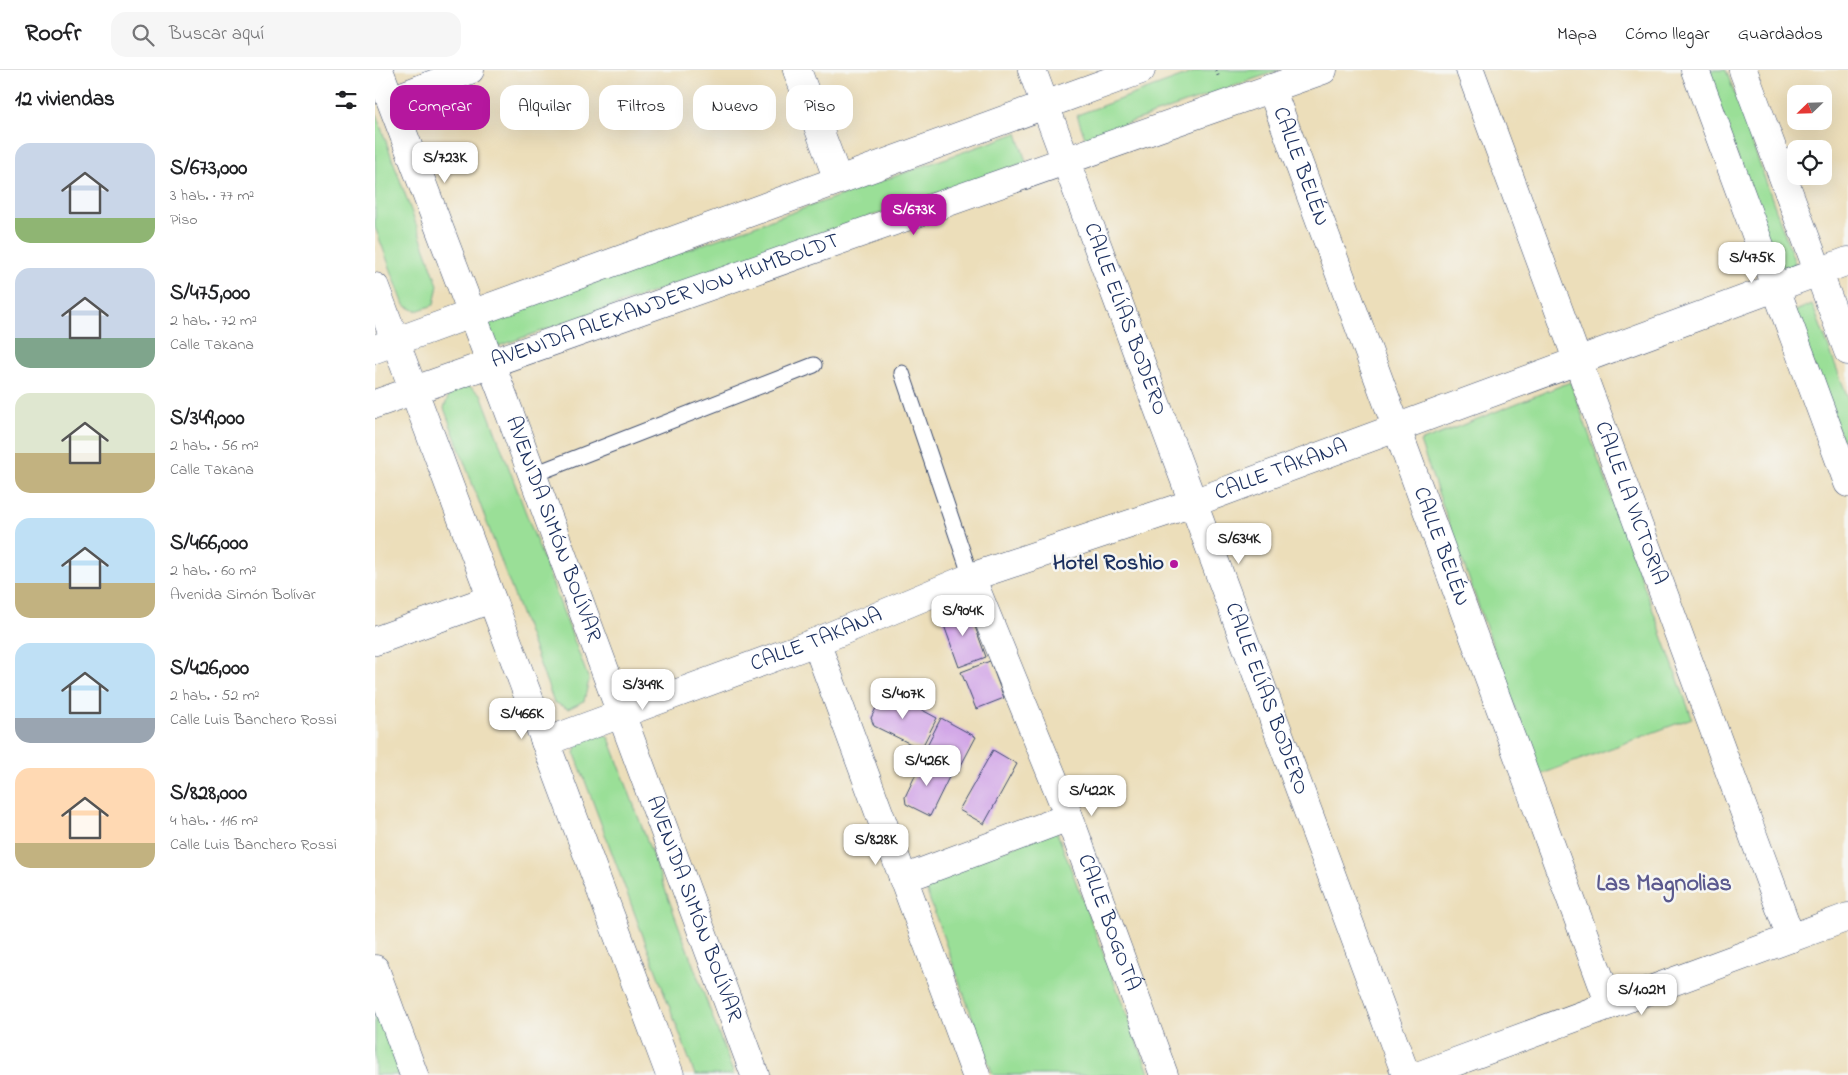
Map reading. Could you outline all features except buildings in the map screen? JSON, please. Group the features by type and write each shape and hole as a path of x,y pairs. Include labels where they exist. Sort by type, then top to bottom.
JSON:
{"street":[{"name":"AVENIDA SIMÓN BOLÍVAR","path":"379,70 390,98"},
{"path":"430,85 470,70"},
{"path":"797,70 838,180"},
{"name":"CALLE ELÍAS BODERO","path":"1032,70 1406,1075"},
{"path":"385,345 1141,70"},
{"name":"AVENIDA ALEXANDER VON HUMBOLDT","path":"375,404 1323,70"},
{"name":"CALLE LA VICTORIA","path":"1469,70 1791,938"},
{"path":"1695,70 1848,484"},
{"path":"1743,70 1848,351"},
{"name":"CALLE BELÉN","path":"1271,88 1610,1005"},
{"name":"AVENIDA SIMÓN BOLÍVAR","path":"402,130 755,1075"},
{"name":"CALLE TAKANA","path":"545,742 816,642 971,578 1193,503 1848,261"},
{"path":"375,287 385,345 413,390 670,1075"},
{"name":"CALLE BOGOTÁ","path":"971,578 1069,817 1164,1075"},
{"path":"375,641 491,599"},
{"path":"816,642 976,1075"},
{"path":"903,879 1069,817"},
{"path":"1420,1075 1848,917"},
{"path":"375,969 414,1075"}],"lane":[{"path":"532,475 814,365"},
{"path":"901,373 971,578"}],"green space":[{"path":"1200,70 1280,70 1085,138 1077,115"},
{"path":"1706,70 1726,70 1796,266 1779,272"},
{"path":"375,111 438,285 434,305 416,311 404,305 375,227"},
{"path":"1017,133 1026,162 493,348 486,321"},
{"path":"1812,304 1848,398 1848,454 1793,312"},
{"path":"1570,382 1692,718 1539,775 1420,442"},
{"path":"468,386 481,394 589,680 584,701 568,709 554,702 444,408 450,392"},
{"path":"596,731 609,738 734,1075 695,1075 575,754 579,737"},
{"path":"1056,830 1150,1075 993,1075 923,881"},
{"path":"375,1003 402,1075 375,1075"}],"place":[{"name":"Hotel Roshio","path":"1174,564"}],"district":[{"name":"Las Magnolias","path":"1664,884"}]}
